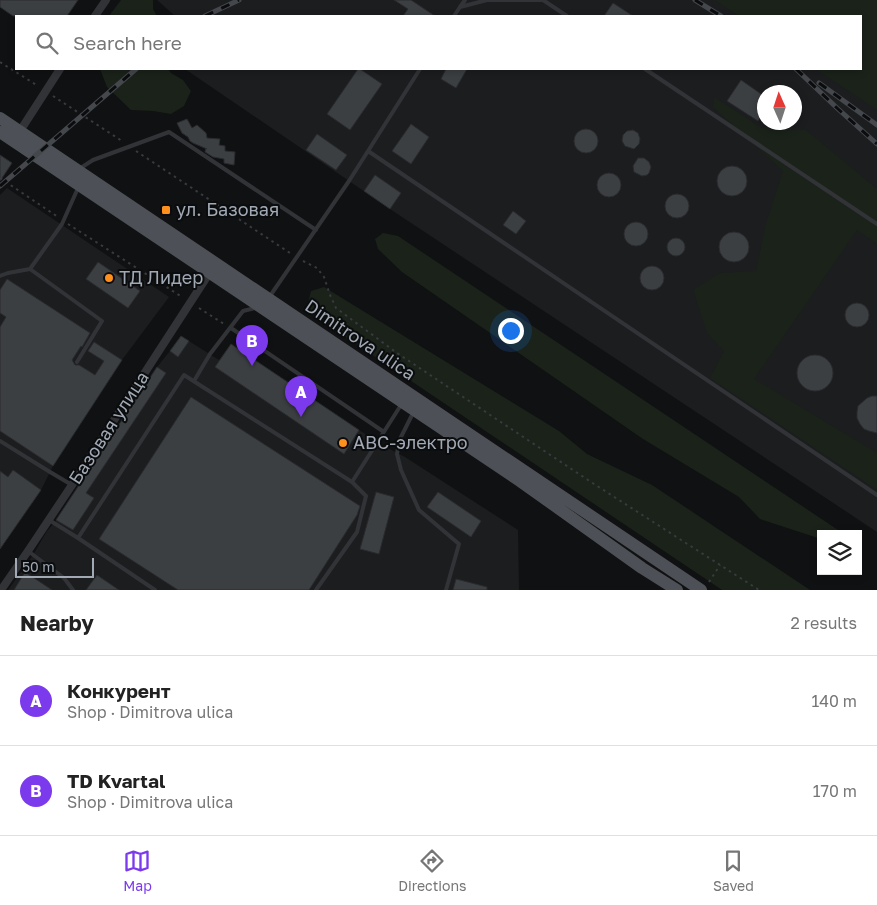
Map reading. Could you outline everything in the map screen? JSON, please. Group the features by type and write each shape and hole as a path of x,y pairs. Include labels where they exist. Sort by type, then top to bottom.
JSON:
{"main road":[{"name":"Dimitrova ulica","path":"0,118 213,268"},
{"name":"Dimitrova ulica","path":"0,132 79,186 213,268 704,587"},
{"name":"Dimitrova ulica","path":"265,302 402,403 520,481 642,568 677,590"}],"street":[{"path":"96,15 106,0"},
{"path":"20,131 59,70"},
{"name":"Базовая улица","path":"1,590 49,520 213,268"}],"lane":[{"path":"455,15 464,0"},
{"path":"460,7 487,0 543,0 566,15"},
{"path":"194,381 210,354 243,311 265,302 297,258 419,70"},
{"path":"646,70 877,224"},
{"path":"77,171 93,160 169,132 316,230"},
{"path":"368,151 877,495"},
{"path":"0,276 30,269 63,220 79,186"},
{"path":"30,269 102,321 77,362"},
{"path":"231,328 384,432"},
{"path":"78,538 184,375 352,482 366,496 357,532 316,590"},
{"path":"352,482 402,403"},
{"path":"414,411 399,441 396,454 404,478 419,510 459,544 446,590"},
{"path":"0,441 72,485"},
{"path":"49,520 155,590"},
{"path":"28,551 64,578 73,590"}],"path":[{"path":"0,62 297,258 317,268 324,277 336,308 397,353 590,482 759,590"},
{"path":"0,178 231,328"},
{"path":"704,587 720,565"}],"shaded area":[{"path":"121,0 153,0 153,9 156,15 110,15"},
{"path":"157,0 877,0 877,532 390,209 186,70 862,70 862,15 174,15"},
{"path":"715,0 877,0 877,110 817,70 862,70 862,15 738,15"},
{"path":"100,70 169,70 183,80 191,91 184,106 171,114 131,110 107,87"},
{"path":"714,97 757,125 757,130 806,130 877,189 877,244 857,230 754,379 877,453 877,490 710,378 724,351 707,333 693,290 720,273 756,271 766,223 783,171 713,107"},
{"path":"7,188 169,297 122,360 53,466 41,490 0,549 0,195"},
{"path":"383,233 398,236 838,530 817,530 817,538 760,519 739,497 643,439 402,272 378,249 375,239"},
{"path":"324,287 559,431 587,454 652,485 810,590 722,590 313,315 307,307 311,291"},
{"path":"181,336 219,360 231,344 359,430 405,457 518,530 519,590 8,590 33,555 47,531 56,521 157,367"}],"building":[{"path":"0,0 78,0 68,15 13,16 0,7"},
{"path":"394,0 411,0 434,15 404,15 408,9"},
{"path":"613,3 631,15 605,15"},
{"path":"357,70 361,70 382,84 350,130 327,114"},
{"path":"446,70 466,70 456,88 441,79"},
{"path":"741,80 757,91 757,120 727,101"},
{"path":"187,119 192,128 197,125 206,133 207,138 220,139 219,145 225,146 225,151 235,152 234,165 224,163 224,159 213,157 205,152 206,149 190,141 182,133 177,123"},
{"path":"411,124 429,137 411,164 392,151"},
{"path":"586,129 591,130 597,136 597,146 591,152 586,153 581,152 575,146 574,141 575,136 581,130"},
{"path":"633,130 638,133 640,139 639,144 634,149 625,146 622,141 623,135 627,131"},
{"path":"317,134 347,155 336,170 306,150"},
{"path":"0,155 12,163 0,181"},
{"path":"638,158 644,158 649,162 651,167 647,175 642,176 634,172 633,166"},
{"path":"732,166 738,167 746,175 746,187 738,195 732,196 726,195 718,187 717,181 718,175 726,167"},
{"path":"609,173 617,177 621,185 617,193 609,197 601,193 597,185 601,177"},
{"path":"375,175 401,193 390,209 364,191"},
{"path":"677,194 685,198 689,206 685,214 677,218 669,214 665,206 669,198"},
{"path":"513,211 526,221 516,234 503,225"},
{"path":"636,222 645,225 648,234 645,243 636,246 627,243 624,234 627,225"},
{"path":"734,232 740,233 748,241 748,253 740,261 734,262 728,261 720,253 719,247 720,241 728,233"},
{"path":"676,238 682,241 685,247 682,253 676,256 670,253 667,247 670,241"},
{"path":"98,262 140,291 128,308 86,279"},
{"path":"652,266 660,270 664,278 660,286 652,290 644,286 640,278 644,270"},
{"path":"7,279 90,333 72,360 75,365 79,365 95,375 104,361 88,351 94,342 122,360 53,466 0,431 0,327 6,317 0,313 0,290"},
{"path":"857,303 865,307 869,315 865,323 857,327 849,323 845,315 849,307"},
{"path":"181,336 189,341 178,357 170,351"},
{"path":"231,344 359,430 344,454 215,367"},
{"path":"815,355 822,356 828,360 832,366 832,380 828,386 822,390 815,391 808,390 802,386 798,380 797,373 798,366 802,360 808,356"},
{"path":"157,367 166,373 86,493 94,498 73,530 56,520"},
{"path":"872,396 877,396 877,433 864,429 857,418 858,406"},
{"path":"191,397 360,506 357,515 309,590 178,590 99,539"},
{"path":"13,470 41,490 0,549 0,471 8,477"},
{"path":"376,492 394,497 379,554 360,549"},
{"path":"438,492 481,521 471,537 427,507"},
{"path":"25,572 52,590 14,590"},
{"path":"97,575 119,590 86,590"},
{"path":"456,579 487,587 487,590 453,590"}],"railway":[{"path":"207,15 239,0"},
{"path":"695,0 719,15"},
{"path":"0,186 135,70"},
{"path":"797,70 877,144"},
{"path":"819,83 877,125"}],"place":[{"name":"ул. Базовая","path":"166,210"},
{"name":"ТД Лидер","path":"109,278"},
{"name":"TD Kvartal","path":"252,366"},
{"name":"Конкурент","path":"301,417"},
{"name":"АВС-электро","path":"343,443"}]}
